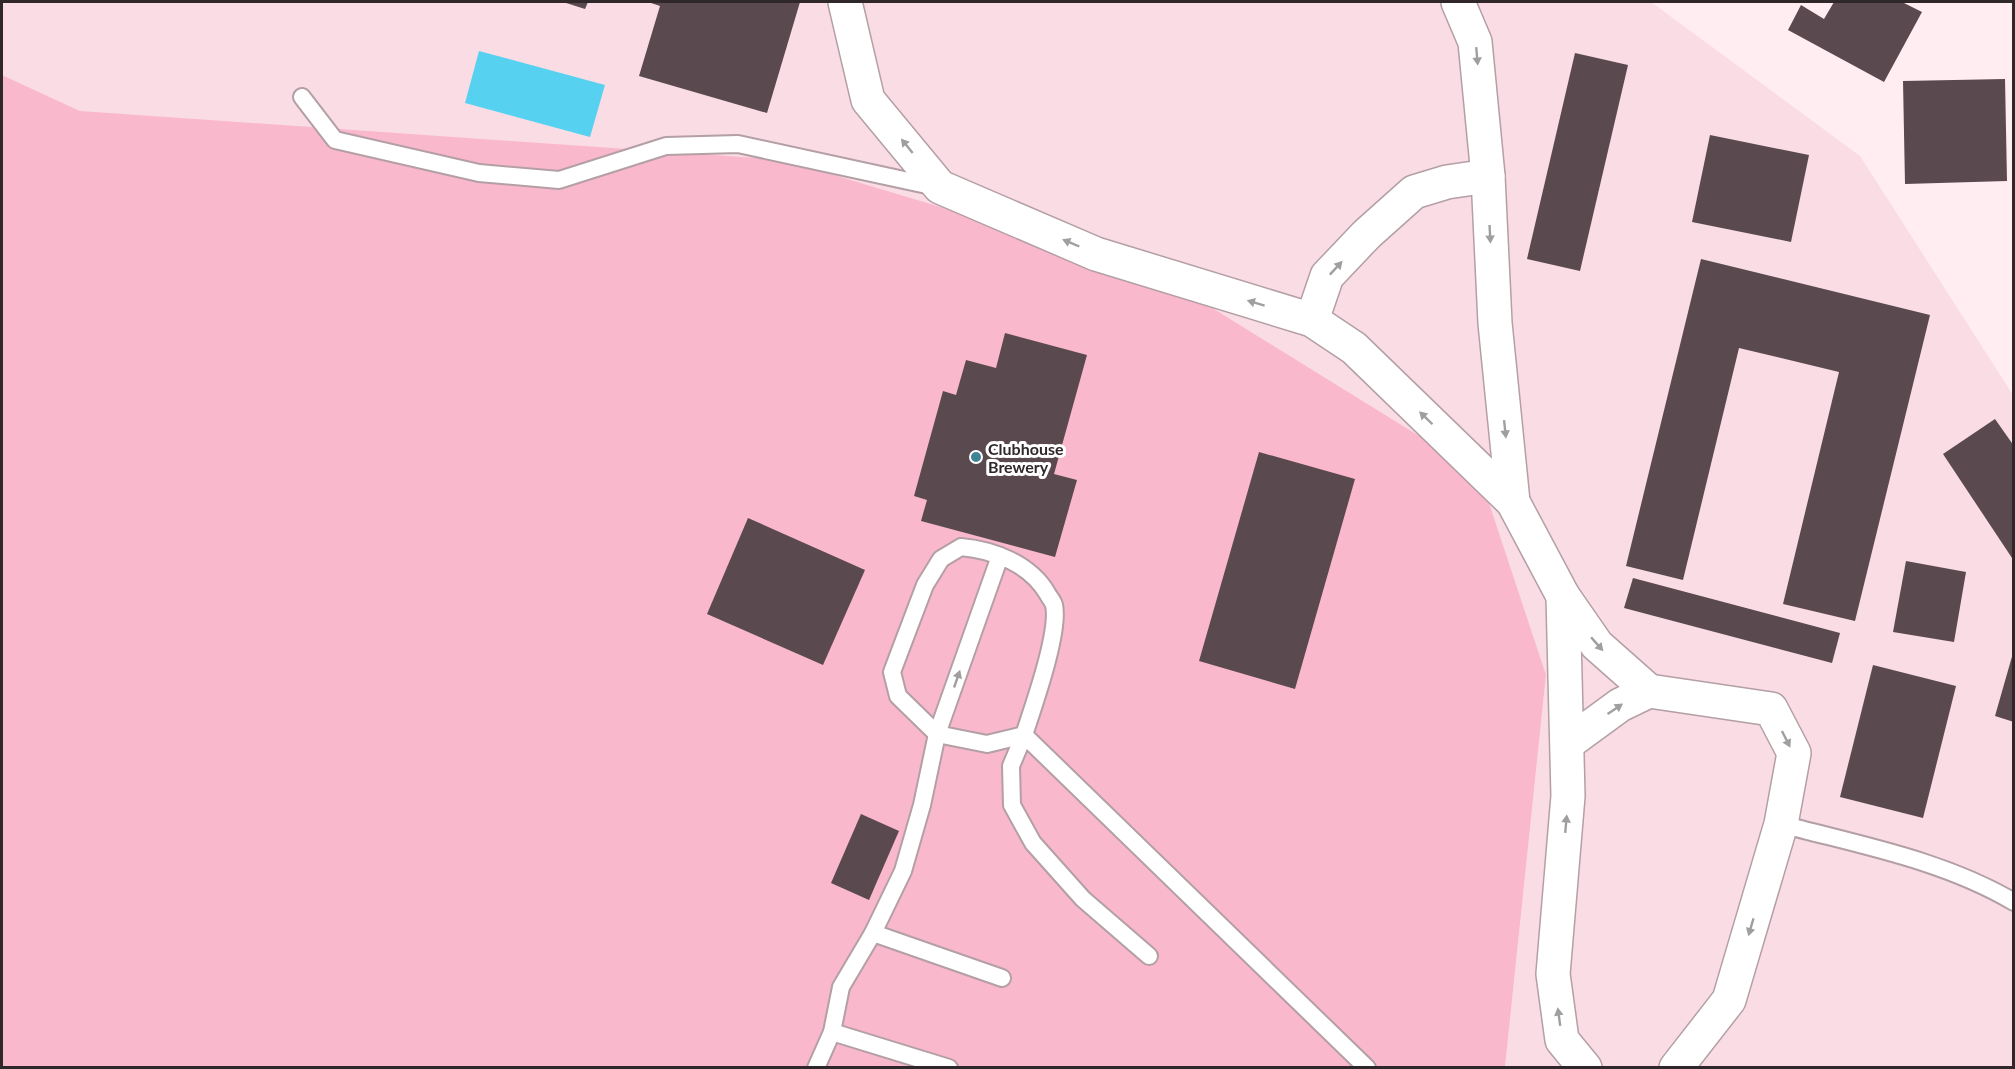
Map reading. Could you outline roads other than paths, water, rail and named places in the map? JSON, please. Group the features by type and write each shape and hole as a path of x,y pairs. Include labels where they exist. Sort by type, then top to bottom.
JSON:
{"street":[{"path":"845,2 868,100 940,187 1096,254 1312,320 1354,348 1513,502 1563,596 1597,645 1649,691 1771,709 1794,753 1781,824 1730,1000 1676,1068"},
{"path":"1458,2 1475,42 1488,176 1495,323 1513,502"},
{"path":"1312,320 1328,276 1367,234 1413,192 1447,182 1488,176"},
{"path":"1563,596 1568,796 1553,974 1563,1040 1585,1068"},
{"path":"1568,743 1620,705 1649,691"}],"lane":[{"path":"302,97 335,140 479,173 559,180 666,146 738,144 940,187"},
{"path":"1024,735 987,744 937,734 898,696 892,672 925,585 941,559 961,547 983,549 1018,564 1040,581 1054,605 1054,629 1024,735 1011,766 1012,806 1033,843 1083,899 1149,956"},
{"path":"816,1068 832,1032 841,987 873,933 903,871 922,805 937,734 1000,556"},
{"path":"1024,735 1367,1068"},
{"path":"1781,824 1933,866 1991,889 2013,902"},
{"path":"873,933 1002,978"},
{"path":"832,1032 949,1068"}],"water":[{"path":"479,51 605,85 590,137 465,103"}],"place":[{"name":"Clubhouse Brewery","path":"976,457"}]}
